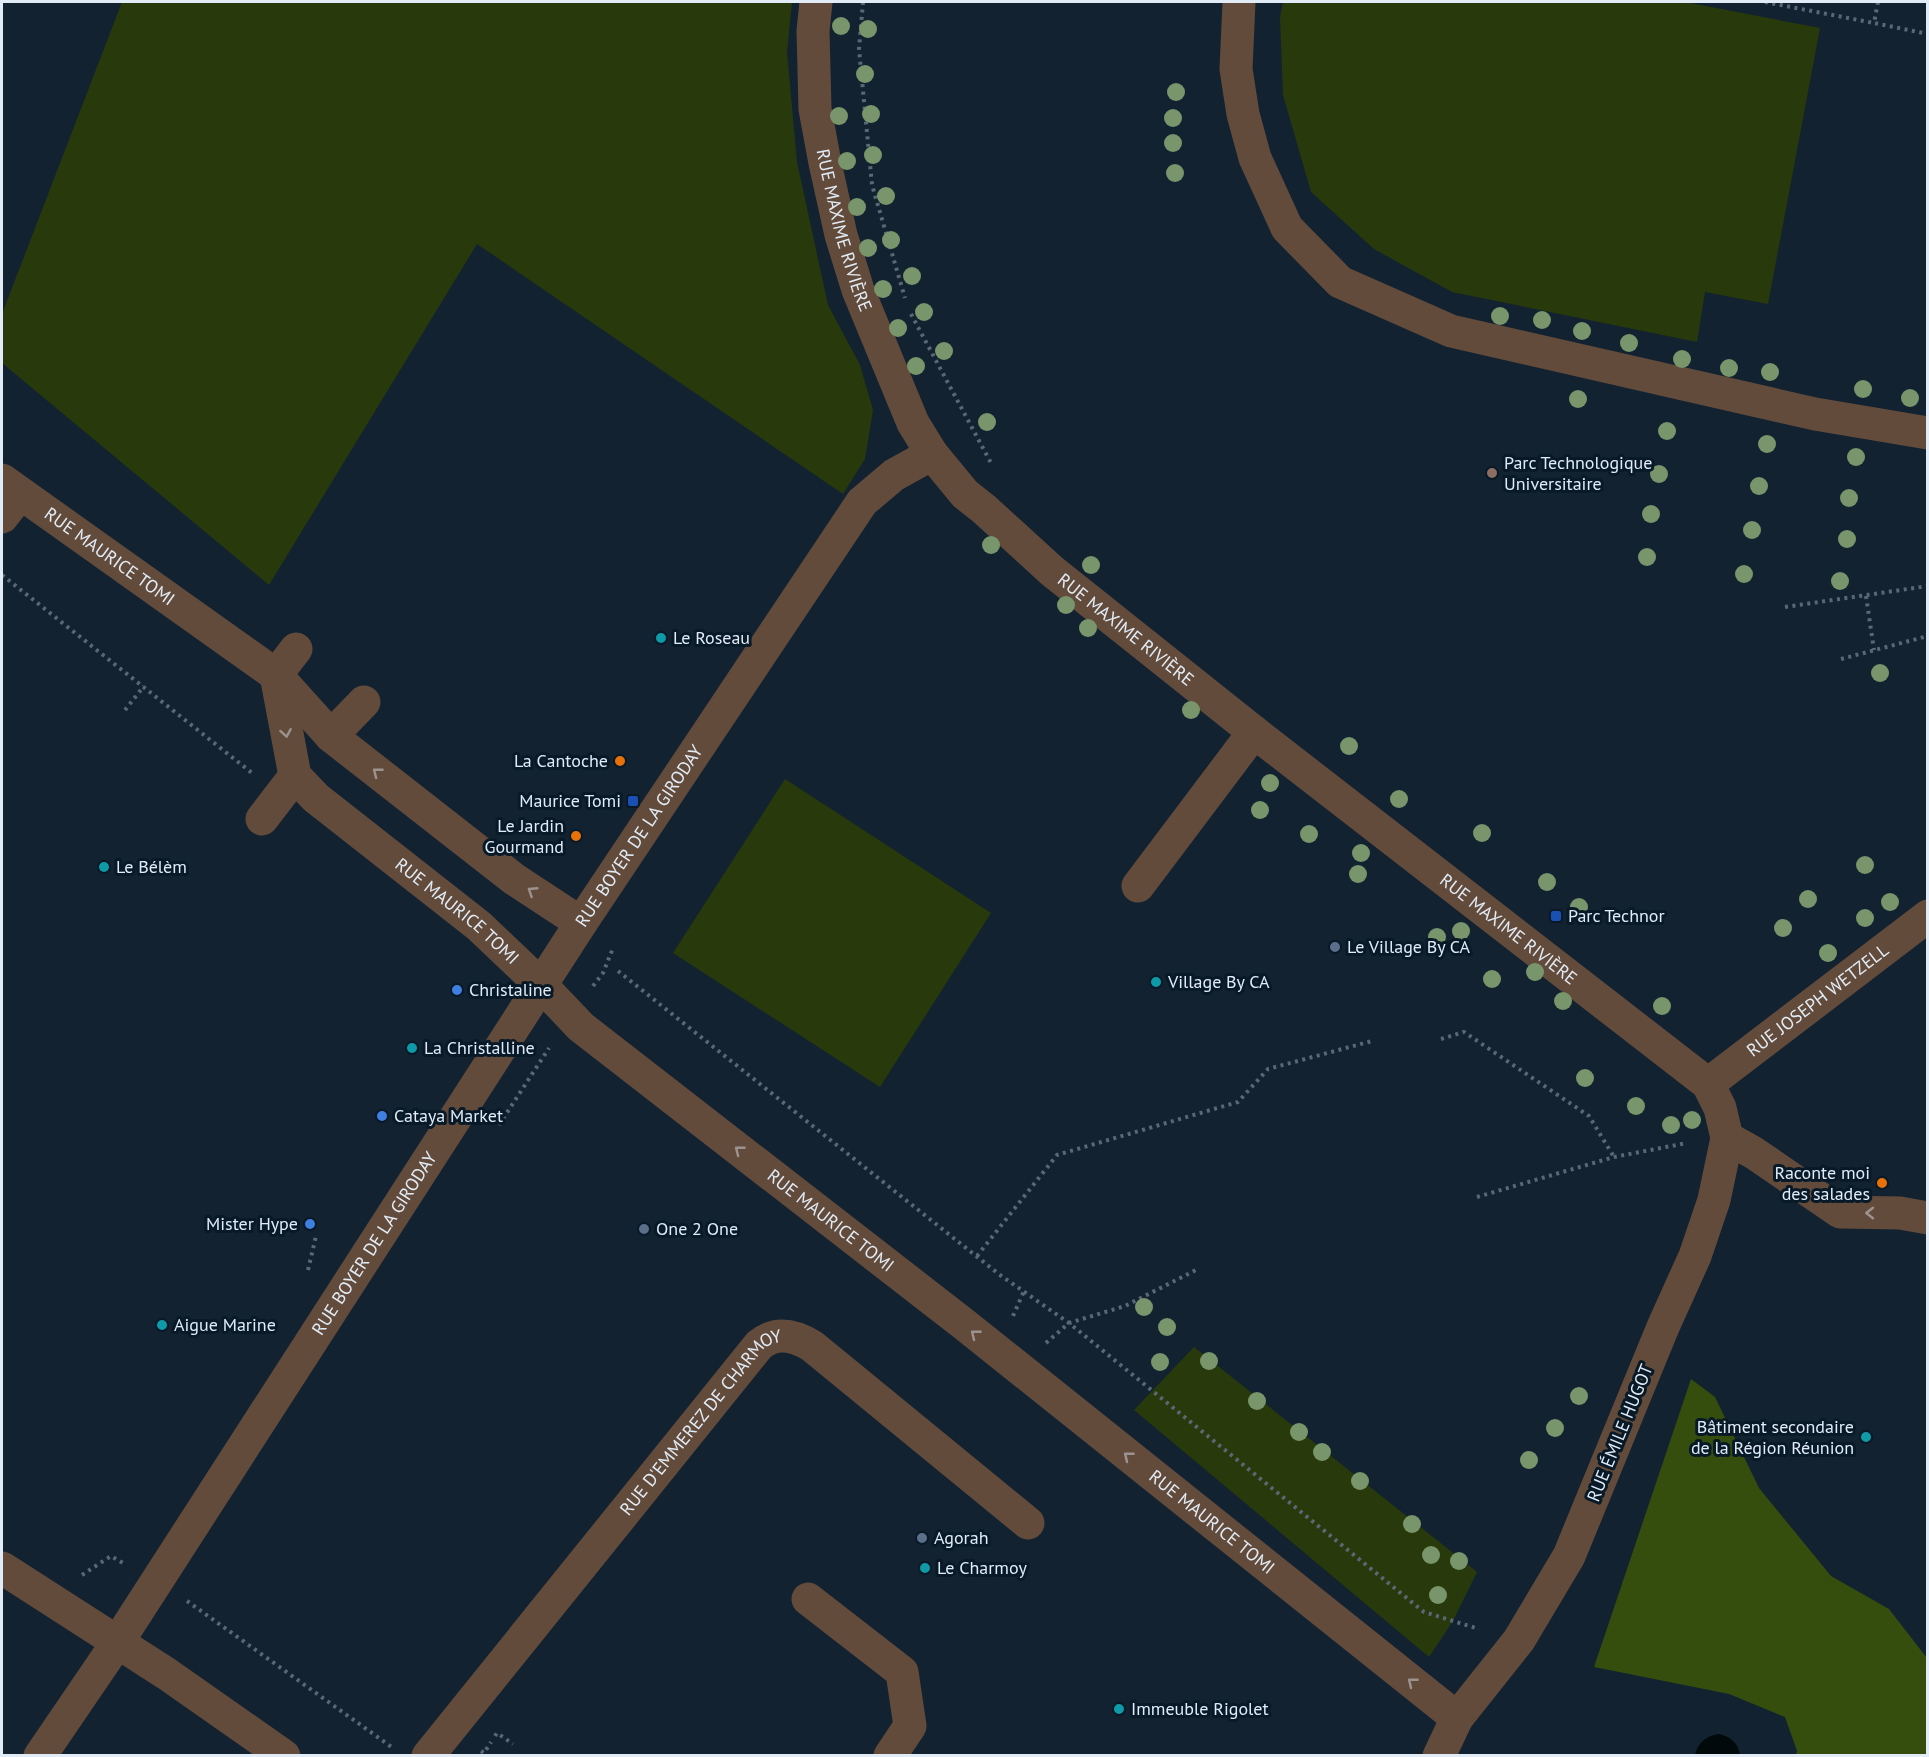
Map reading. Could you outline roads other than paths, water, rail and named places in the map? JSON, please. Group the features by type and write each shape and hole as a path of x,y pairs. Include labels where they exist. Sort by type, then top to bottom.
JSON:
{"street":[{"name":"RUE MAXIME RIVIÈRE","path":"816,2 813,31 815,109 841,235 858,290 912,423 932,454 965,494 984,508 1052,572 1254,732 1708,1084"},
{"path":"1239,2 1236,69 1243,114 1255,158 1287,228 1340,282 1451,330 1815,414 1928,433"},
{"name":"RUE BOYER DE LA GIRODAY","path":"40,1755 117,1643 581,923 862,502 894,475 932,454"},
{"name":"RUE MAURICE TOMI","path":"8,497 276,675 331,736 514,879 581,923"},
{"path":"262,819 295,776 276,675 296,649"},
{"path":"331,736 364,702"},
{"path":"1138,886 1254,732"},
{"name":"RUE MAURICE TOMI","path":"295,776 316,798 479,927 541,985 581,1027 964,1325 1457,1718"},
{"name":"RUE JOSEPH WETZELL","path":"1708,1084 1928,916"},
{"name":"RUE ÉMILE HUGOT","path":"1439,1755 1457,1718 1519,1640 1569,1556 1695,1256 1714,1200 1726,1135 1720,1108 1708,1084"},
{"path":"1726,1135 1840,1212 1900,1213 1928,1218"},
{"name":"RUE D'EMMEREZ DE CHARMOY","path":"428,1755 767,1338 779,1335 801,1339 812,1346 1028,1523"},
{"path":"2,1568 166,1674 284,1755"},
{"path":"808,1599 902,1672 910,1726 890,1755"}],"place":[{"name":"Parc Technologique Universitaire","path":"1492,473"},
{"name":"Le Roseau","path":"661,638"},
{"name":"La Cantoche","path":"620,761"},
{"name":"Maurice Tomi","path":"633,801"},
{"name":"Le Jardin Gourmand","path":"576,836"},
{"name":"Le Bélèm","path":"104,867"},
{"name":"Parc Technor","path":"1556,916"},
{"name":"Le Village By CA","path":"1335,947"},
{"name":"Village By CA","path":"1156,982"},
{"name":"Christaline","path":"457,990"},
{"name":"La Christalline","path":"412,1048"},
{"name":"Cataya Market","path":"382,1116"},
{"name":"Raconte moi des salades","path":"1882,1183"},
{"name":"Mister Hype","path":"310,1224"},
{"name":"One 2 One","path":"644,1229"},
{"name":"Aigue Marine","path":"162,1325"},
{"name":"Bâtiment secondaire de la Région Réunion","path":"1866,1437"},
{"name":"Agorah","path":"922,1538"},
{"name":"Le Charmoy","path":"925,1568"},
{"name":"Immeuble Rigolet","path":"1119,1709"}]}
